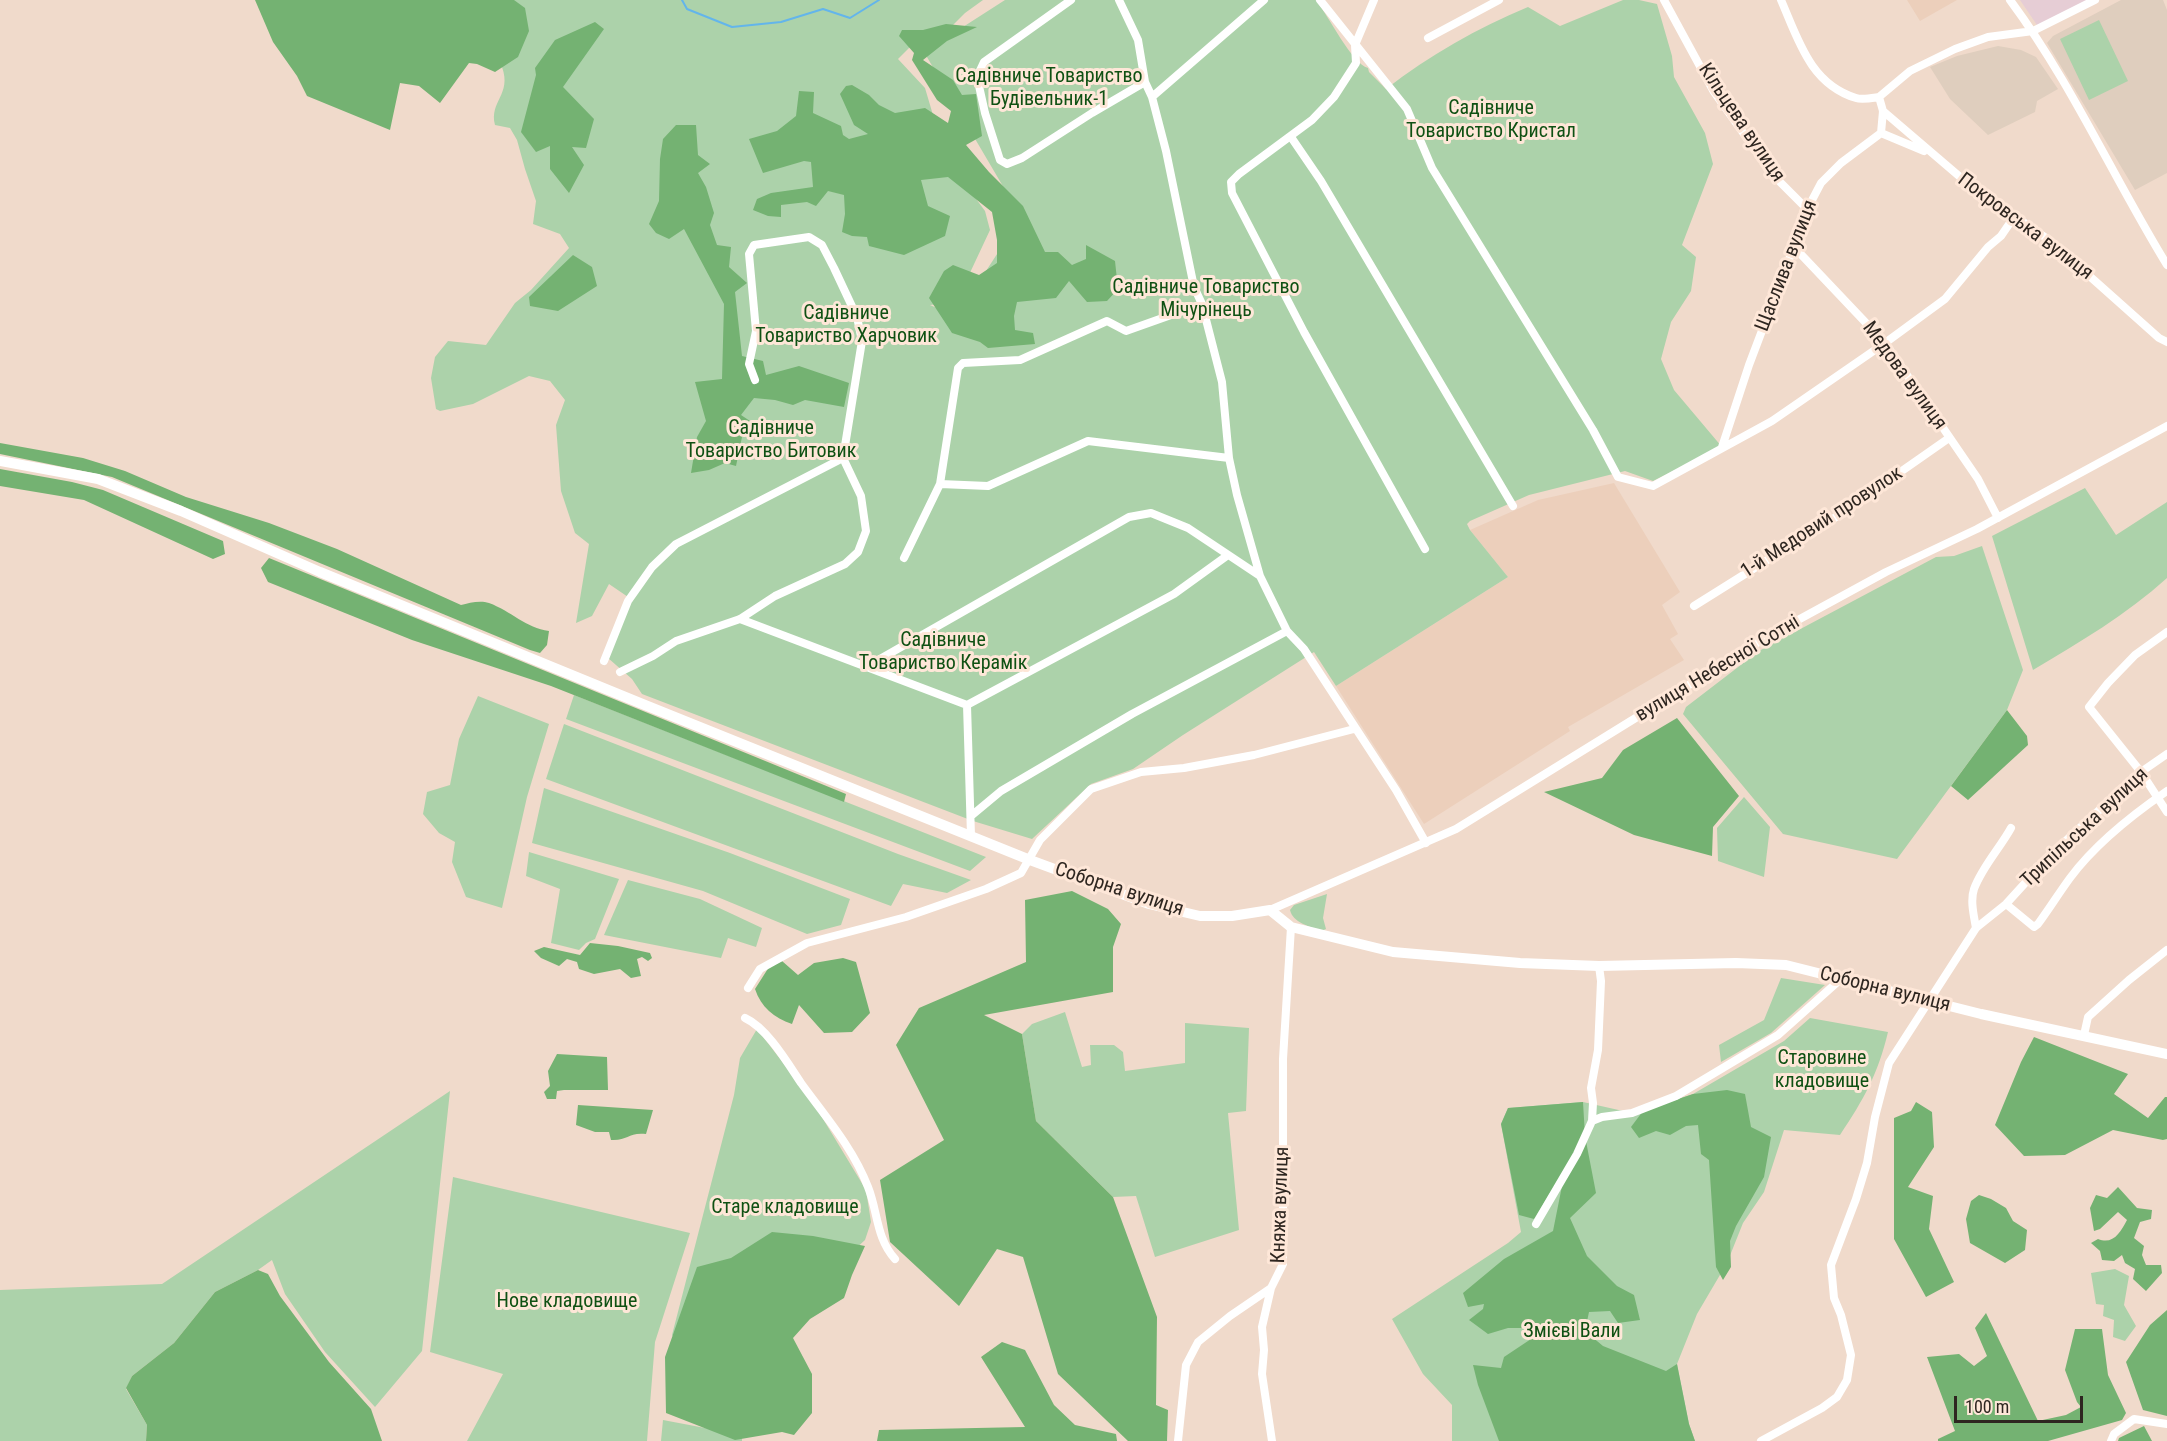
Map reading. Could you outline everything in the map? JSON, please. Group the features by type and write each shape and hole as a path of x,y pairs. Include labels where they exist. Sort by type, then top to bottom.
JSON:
{"main road":[{"path":"0,461 98,479 160,503 331,576 1030,860"},
{"name":"Соборна вулиця","path":"1030,860 1149,904 1200,916 1232,916 1270,910 1291,927 1393,952 1520,963 1599,966 1736,963 1786,965 1981,1014 2167,1054"}],"street":[{"path":"1071,0 984,62 977,77 985,113 1000,160 1007,164 1022,158 1145,82"},
{"path":"1119,0 1138,40 1145,82 1152,97 1166,151 1194,288 1202,304 1222,382 1229,458 1237,495 1260,576 1287,631 1304,649 1354,729 1396,790 1426,843"},
{"path":"1152,97 1264,0"},
{"path":"1320,0 1407,109 1432,168 1593,430 1618,477 1653,486 1772,421 1945,299 2001,236 2014,217"},
{"path":"1374,0 1355,45 1356,63 1334,97 1312,120 1239,174 1231,182 1232,193 1304,332 1425,549"},
{"path":"1428,38 1499,0"},
{"name":"Кільцева вулиця","path":"1664,0 1714,92 1774,176 1807,210"},
{"path":"1781,0 1810,66 1829,85 1857,99 1879,97 1910,71 1955,49 1989,37 2033,31 2095,0"},
{"path":"2010,0 2033,31 2167,265"},
{"path":"1879,97 1883,111 1881,133 1931,153"},
{"name":"Покровська вулиця","path":"1883,111 1931,153 2014,217 2049,240 2159,338 2167,342"},
{"name":"Щаслива вулиця","path":"1722,447 1749,365 1807,210 1821,183 1841,163 1881,133"},
{"path":"1291,137 1321,181 1513,506"},
{"path":"620,672 653,656 676,641 740,619 775,596 845,564 858,552 866,531 861,496 843,458 862,341 857,317 834,268 822,245 809,237 754,245 748,254 756,331 749,364 755,380"},
{"name":"Медова вулиця","path":"1794,247 1885,343 1978,479 1998,518"},
{"path":"904,558 940,484 958,368 963,363 1020,360 1107,321 1126,331 1202,304"},
{"name":"вулиця Небесної Сотні","path":"1270,910 1456,830 1765,638 1886,572 1998,518 2167,426"},
{"name":"1-й Медовий провулок","path":"1694,606 1836,517 1949,438"},
{"path":"940,484 988,486 1088,441 1229,458"},
{"path":"604,661 628,601 652,567 676,544 843,458"},
{"path":"866,667 1129,517 1151,513 1188,528 1260,576"},
{"path":"740,619 967,705 1174,594 1228,555"},
{"path":"971,816 1000,791 1132,714 1287,631"},
{"path":"2167,632 2135,654 2089,708 2141,772 2167,812"},
{"path":"967,705 971,836"},
{"name":"Соборна вулиця","path":"1030,860 1040,840 1091,789 1141,772 1184,768 1254,755 1354,729"},
{"name":"Трипільська вулиця","path":"1761,1441 1822,1408 1837,1397 1847,1380 1851,1355 1841,1315 1834,1298 1831,1265 1849,1220 1867,1163 1875,1117 1889,1063 1976,928 2006,904 2047,859 2141,772 2167,754"},
{"name":"Трипільська вулиця","path":"2006,904 2034,927 2070,878 2094,851 2116,829 2167,790"},
{"path":"1976,928 1973,906 1974,891 1985,868 2012,828"},
{"path":"748,988 760,969 807,943 906,917 986,889 1021,873 1030,860"},
{"name":"Княжа вулиця","path":"1178,1441 1186,1365 1198,1341 1271,1288 1283,1264 1283,1059 1291,927"},
{"path":"2084,1035 2088,1017 2167,950"},
{"path":"1536,1224 1577,1154 1592,1121 1591,1088 1598,1050 1601,981 1599,966"},
{"path":"1592,1121 1602,1117 1632,1113 1676,1096 1778,1035 1842,978"},
{"path":"745,1018 755,1023 790,1066 848,1150 868,1188 882,1239 896,1259"},
{"path":"1271,1288 1262,1327 1264,1350 1262,1374 1272,1441"},
{"path":"2111,1441 2114,1434 2134,1419 2167,1424"}],"shaded area":[{"path":"1907,0 1957,0 1920,21"},
{"path":"2020,0 2095,0 2039,28"},
{"path":"2121,0 2163,0 2167,10 2167,173 2135,190 2047,43 2053,36"},
{"path":"1998,46 2021,50 2036,57 2058,89 2037,101 2035,112 1988,135 1950,99 1930,67 1957,56"},
{"path":"1614,483 1680,592 1662,605 1678,634 1670,639 1684,660 1568,727 1570,731 1424,824 1336,686 1508,577 1470,530 1538,500"}],"green space":[{"path":"255,0 514,0 525,8 529,31 518,57 495,72 469,63 440,103 419,86 400,83 390,130 307,96 297,76 273,42"},
{"path":"354,0 983,0 965,13 943,35 920,37 898,59 925,88 933,115 965,184 985,211 990,230 968,277 939,304 930,305 948,313 964,305 1021,217 924,52 1005,0 1316,0 1355,58 1368,68 1369,72 1386,89 1454,43 1528,7 1560,26 1623,0 1639,0 1657,4 1672,56 1674,77 1705,133 1713,164 1682,245 1696,257 1691,291 1671,322 1661,359 1674,390 1722,447 1653,481 1625,471 1529,495 1470,521 1467,524 1470,530 1508,577 1336,686 1314,652 1133,769 1091,784 1032,839 973,821 642,694 632,679 608,658 631,599 609,584 592,616 576,623 589,544 575,533 561,491 556,425 565,400 550,381 529,376 473,404 440,411 436,409 431,378 435,357 448,341 486,345 515,303 531,290 569,248 560,234 533,224 536,201 517,140 510,128 495,125 495,110 504,84 502,67"},
{"path":"2099,20 2128,81 2089,100 2060,39"},
{"path":"595,22 604,29 563,87 594,119 586,148 572,147 584,165 569,193 550,169 550,146 536,152 521,132 536,75 535,68 555,40"},
{"path":"946,24 977,27 947,41 923,60 953,80 962,95 976,94 982,136 966,145 1023,206 1045,252 1058,252 1072,265 1086,259 1086,245 1115,261 1118,289 1107,301 1087,302 1069,281 1056,298 1017,302 1014,316 1015,330 1033,333 1035,344 988,348 980,342 952,333 929,298 944,271 953,265 979,275 997,263 997,240 992,212 948,177 921,180 928,206 950,216 945,236 904,255 869,246 867,237 852,236 842,232 845,214 844,195 828,191 816,206 807,202 781,205 781,217 768,216 753,210 757,199 771,193 813,187 811,162 804,161 763,173 749,139 777,131 796,116 799,91 814,92 813,113 841,126 843,135 849,139 868,134 854,125 840,94 846,86 852,85 869,95 879,105 895,113 925,108 948,123 951,111 937,100 912,60 914,53 899,36 902,30 923,30"},
{"path":"676,125 696,125 698,155 710,164 698,173 706,187 714,213 710,225 717,245 731,247 729,267 747,283 735,292 742,356 763,361 766,375 799,366 849,383 844,407 805,400 793,405 754,398 741,415 750,421 753,433 742,437 736,466 725,463 709,470 691,473 697,437 706,421 695,382 722,379 724,304 684,229 669,239 656,233 649,224 659,201 663,139"},
{"path":"573,255 592,267 597,286 558,311 530,306 529,297"},
{"path":"0,443 83,458 125,471 186,497 269,523 337,549 461,605 489,603 526,623 549,631 547,645 540,653 530,650 112,477 0,454"},
{"path":"0,469 103,490 223,541 225,554 213,559 84,500 0,486"},
{"path":"2085,488 2116,535 2167,502 2167,578 2119,616 2033,670 1992,536"},
{"path":"1982,546 2023,670 2007,710 1897,859 1783,834 1683,714 1686,707 1759,651 1936,557 1954,556"},
{"path":"269,558 846,794 844,802 551,686 412,640 268,582 261,568"},
{"path":"574,695 986,857 970,871 566,719"},
{"path":"478,696 549,724 527,797 502,908 466,897 452,862 455,842 439,833 423,814 427,792 450,785 459,739"},
{"path":"2007,710 2027,736 2028,745 1968,800 1951,786"},
{"path":"1677,718 1739,796 1713,827 1712,856 1634,835 1544,792 1602,778 1623,750"},
{"path":"564,724 898,854 971,880 947,893 903,884 891,906 546,779"},
{"path":"544,788 730,853 850,899 841,925 807,934 703,891 532,843"},
{"path":"1744,797 1770,827 1764,877 1718,861 1717,828"},
{"path":"529,852 619,879 595,939 586,943 579,950 551,943 560,889 526,876"},
{"path":"628,880 700,899 762,928 756,947 728,938 721,958 604,935"},
{"path":"1072,891 1108,909 1121,924 1113,947 1113,992 984,1015 1022,1034 1036,1121 1113,1197 1157,1317 1156,1405 1168,1410 1167,1441 1128,1441 1058,1374 1023,1257 997,1249 959,1306 890,1242 880,1180 944,1140 896,1045 919,1008 1026,962 1025,900"},
{"path":"1327,894 1323,918 1326,929 1321,931 1294,918 1290,910 1294,905"},
{"path":"590,943 650,953 652,958 648,961 642,957 637,959 641,976 631,978 620,969 594,974 579,969 577,962 567,959 559,966 541,958 534,951 544,947 580,955"},
{"path":"843,958 856,962 870,1013 852,1032 824,1033 799,1005 792,1024 785,1022 765,1006 755,989 769,967 782,961 798,975 814,963"},
{"path":"1781,978 1825,985 1771,1033 1721,1062 1719,1045 1764,1020"},
{"path":"1065,1012 1082,1067 1091,1065 1090,1045 1114,1045 1123,1052 1125,1071 1185,1063 1185,1023 1249,1028 1246,1111 1228,1113 1239,1230 1155,1257 1136,1196 1113,1197 1036,1121 1022,1034 1032,1024"},
{"name":"Змієві Вали","path":"1810,1018 1888,1032 1880,1061 1869,1086 1840,1135 1784,1130 1764,1192 1743,1223 1727,1263 1697,1314 1677,1364 1689,1424 1695,1441 1452,1441 1452,1405 1423,1374 1392,1319 1508,1243 1521,1232 1501,1124 1508,1108 1583,1102 1632,1113 1643,1111 1693,1094 1784,1041"},
{"name":"Старе кладовище","path":"757,1029 811,1099 866,1190 871,1222 865,1240 806,1295 680,1346 672,1335 734,1095 740,1058"},
{"path":"2034,1037 2128,1074 2114,1094 2148,1118 2167,1097 2167,1139 2113,1130 2065,1155 2024,1156 1995,1125"},
{"path":"557,1054 607,1057 608,1090 557,1091 556,1099 547,1099 544,1092 550,1086 548,1071"},
{"path":"1727,1090 1745,1094 1751,1127 1771,1137 1764,1177 1730,1241 1731,1267 1723,1280 1716,1267 1709,1160 1701,1154 1698,1125 1686,1126 1670,1135 1656,1131 1639,1138 1631,1127 1643,1111 1693,1094"},
{"path":"450,1091 422,1351 375,1407 325,1352 285,1294 272,1260 258,1270 215,1292 174,1343 132,1376 126,1389 147,1425 146,1441 0,1441 0,1290 162,1284"},
{"path":"1583,1102 1585,1136 1596,1193 1570,1218 1587,1256 1617,1286 1634,1295 1640,1320 1618,1323 1610,1311 1589,1312 1585,1331 1603,1346 1666,1371 1677,1364 1689,1424 1695,1441 1499,1441 1478,1385 1473,1365 1501,1368 1504,1357 1531,1339 1539,1328 1508,1328 1488,1334 1469,1320 1483,1309 1484,1304 1468,1307 1463,1293 1504,1259 1553,1231 1562,1186 1553,1188 1534,1219 1519,1215 1501,1124 1508,1108"},
{"path":"1916,1102 1932,1112 1934,1147 1908,1187 1933,1196 1929,1229 1954,1282 1926,1297 1894,1239 1894,1118 1911,1111"},
{"path":"578,1105 653,1110 646,1134 635,1134 611,1140 609,1132 595,1132 576,1125"},
{"name":"Нове кладовище","path":"453,1177 690,1233 655,1342 647,1441 467,1441 503,1374 430,1352"},
{"path":"2118,1187 2137,1208 2152,1210 2151,1219 2140,1222 2134,1238 2144,1246 2142,1255 2146,1265 2161,1265 2162,1273 2146,1291 2133,1279 2135,1269 2125,1263 2122,1255 2114,1261 2102,1260 2100,1251 2091,1243 2098,1239 2108,1240 2116,1237 2127,1220 2118,1212 2100,1229 2094,1231 2090,1208 2096,1195 2107,1198"},
{"path":"1979,1195 2006,1208 2013,1221 2027,1230 2025,1250 2005,1263 1970,1243 1966,1219 1971,1201"},
{"path":"772,1232 813,1236 865,1246 844,1298 810,1319 793,1338 812,1374 812,1413 794,1435 782,1432 735,1440 666,1413 665,1357 697,1267 731,1258"},
{"path":"2115,1269 2129,1276 2124,1305 2136,1326 2125,1341 2113,1337 2114,1320 2103,1316 2104,1305 2096,1304 2091,1273"},
{"path":"258,1270 268,1274 280,1296 329,1362 371,1409 382,1441 146,1441 147,1425 126,1388 132,1376 174,1343 215,1292"},
{"path":"2167,1310 2167,1416 2143,1410 2126,1362 2150,1325"},
{"path":"1986,1313 2038,1421 2066,1415 2081,1407 2065,1370 2075,1329 2102,1329 2108,1375 2126,1413 2122,1420 2048,1441 1938,1441 1955,1431 1927,1357 1959,1354 1974,1366 1987,1356 1975,1328"},
{"path":"1002,1342 1025,1350 1054,1405 1075,1425 1116,1434 1117,1441 877,1441 879,1430 1025,1427 981,1357"},
{"path":"663,1420 742,1435 742,1441 661,1441"},
{"path":"2144,1426 2152,1441 2118,1441 2119,1438"}],"waterway":[{"path":"682,0 687,9 732,27 781,22 823,9 850,18 879,0"}],"park label":[{"name":"Садівниче Товариство Будівельник-1","path":"1049,88"},
{"name":"Садівниче Товариство Кристал","path":"1491,120"},
{"name":"Садівниче Товариство Мічурінець","path":"1206,300"},
{"name":"Садівниче Товариство Харчовик","path":"846,326"},
{"name":"Садівниче Товариство Битовик","path":"771,440"},
{"name":"Садівниче Товариство Керамік","path":"943,652"},
{"name":"Старовине кладовище","path":"1822,1070"}]}
